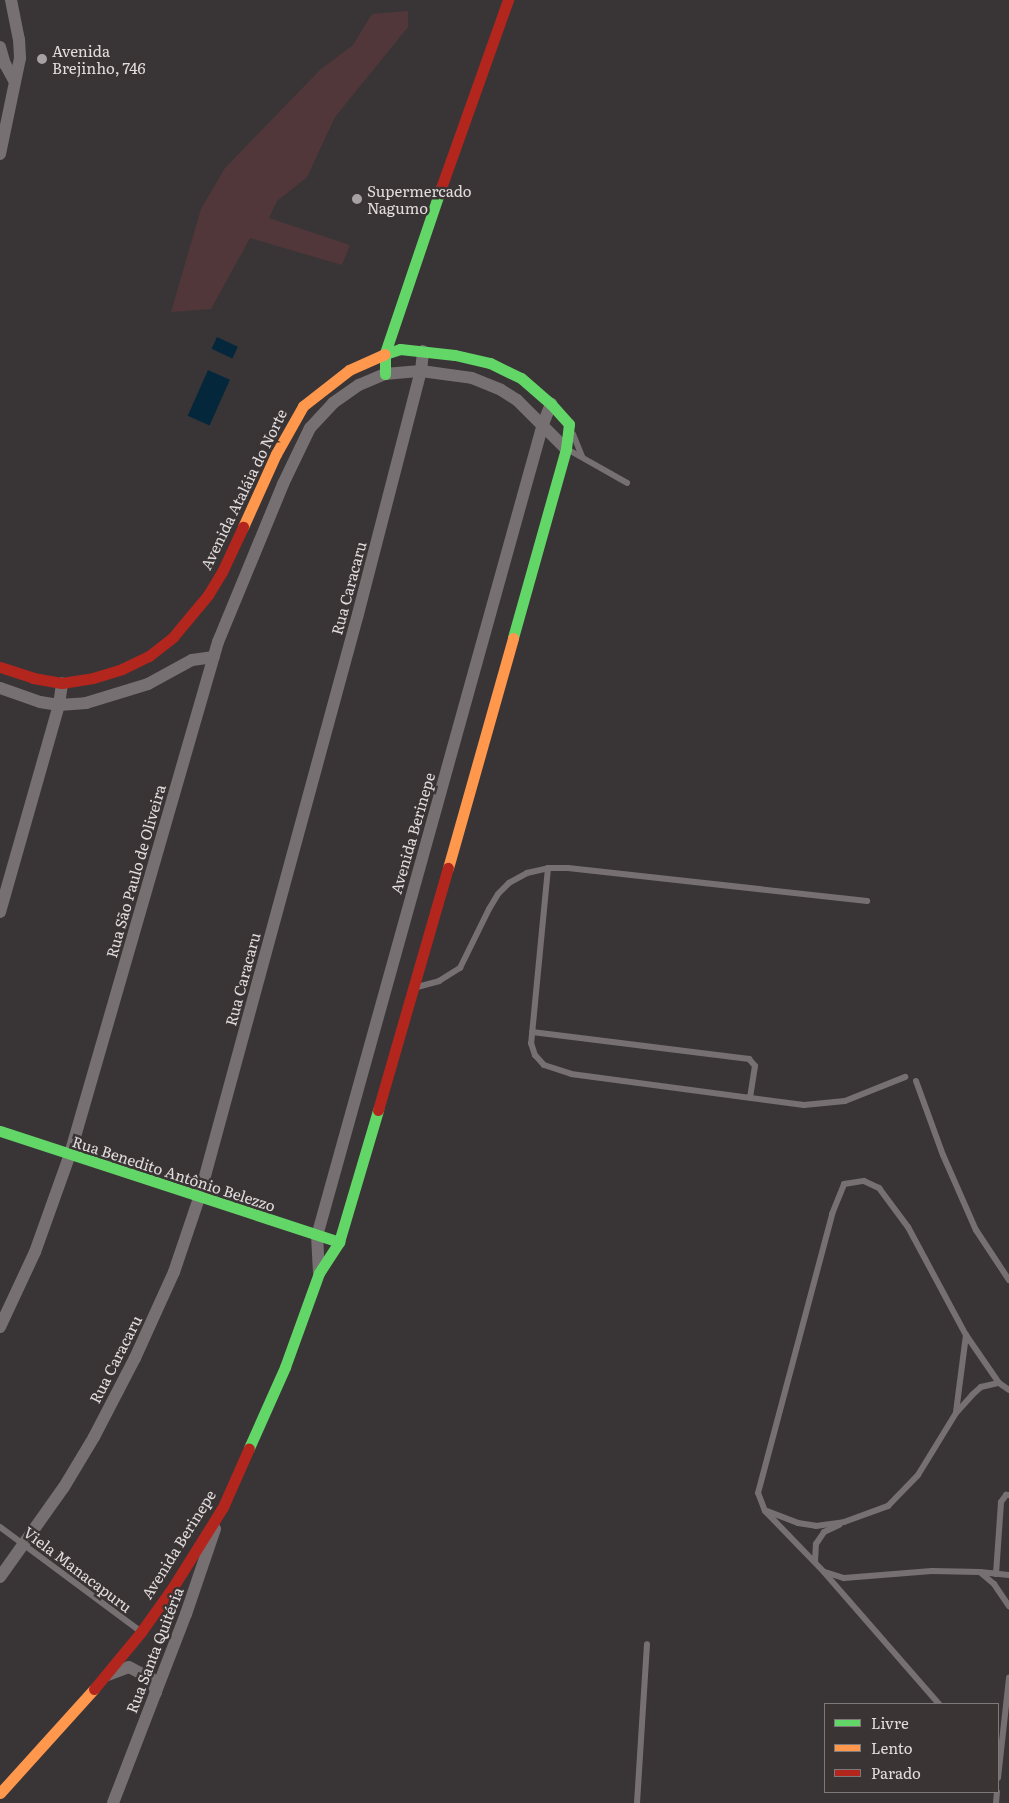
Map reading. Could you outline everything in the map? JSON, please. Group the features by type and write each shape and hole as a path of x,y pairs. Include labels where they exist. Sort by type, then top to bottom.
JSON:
{"street":[{"path":"0,154 20,58 19,40 10,0"},
{"path":"508,0 385,353 385,374 421,371 472,378 501,390 517,400 566,449"},
{"path":"0,47 5,64 14,80"},
{"name":"Avenida Ataláia do Norte","path":"0,667 33,678 62,683 93,678 122,669 149,656 173,637 208,595 222,572 276,454 303,406 349,370 385,353 400,349 424,351 490,363 521,378 551,404 569,424"},
{"name":"Rua Caracaru","path":"0,1577 64,1487 89,1445 135,1358 174,1272 199,1198 358,614 421,371 424,351"},
{"name":"Rua São Paulo de Oliveira","path":"0,1326 35,1252 70,1154 214,657 243,578 292,464 310,428 333,403 358,385 385,374"},
{"name":"Avenida Berinepe","path":"319,1273 317,1236 543,424 551,404"},
{"name":"Avenida Berinepe","path":"0,1793 76,1711 140,1632 173,1587 223,1507 285,1367 319,1273 339,1242 415,987 566,449 569,424"},
{"path":"0,688 40,702 59,705 86,703 148,684 192,660 214,657"},
{"path":"0,912 59,705 62,683"},
{"name":"Rua Benedito Antônio Belezzo","path":"0,1130 199,1198 339,1242"},
{"name":"Rua Santa Quitéria","path":"113,1803 186,1614 223,1507"},
{"path":"104,1677 129,1667 152,1679 156,1692"}],"lane":[{"name":"Avenida Ataláia do Norte","path":"569,424 582,456"},
{"path":"566,449 582,456 627,483"},
{"path":"548,868 531,1043 544,1065 570,1074 804,1106 845,1101 905,1076"},
{"path":"415,987 439,981 460,968 498,894 509,882 527,873 548,868 568,868 867,900"},
{"path":"532,1032 749,1059 755,1066 750,1098"},
{"path":"916,1081 943,1155 976,1230 1009,1280"},
{"path":"938,1703 824,1572 765,1510 758,1493 832,1214 844,1184 864,1182 879,1188 908,1226 966,1335 999,1382 1009,1390"},
{"path":"956,1413 966,1335"},
{"path":"815,1562 816,1544 824,1532 844,1522 888,1506 918,1476 956,1413 981,1387 999,1382"},
{"path":"996,1574 1001,1502 1006,1495 1009,1495"},
{"path":"765,1510 798,1523 816,1526 844,1522"},
{"name":"Viela Manacapuru","path":"0,1527 140,1632"},
{"path":"824,1572 844,1578 932,1571 1009,1575"},
{"path":"980,1572 994,1584 1009,1606"},
{"path":"637,1803 646,1644"},
{"path":"999,1760 1009,1678"}],"shaded area":[{"path":"408,11 408,27 335,117 307,177 277,201 269,218 350,245 342,265 250,238 211,309 171,312 201,209 225,168 320,70 353,45 372,14"}],"water":[{"path":"217,337 238,347 232,359 212,349"},
{"path":"208,370 230,380 210,425 188,416"}],"traffic: fast":[{"path":"385,374 385,353 441,188"},
{"path":"385,354 400,349 455,355 490,363 521,378 551,404 569,424 566,449 513,638"},
{"path":"249,1448 285,1367 319,1273 339,1242 378,1110"},
{"path":"0,1131 339,1242"}],"traffic: slow":[{"path":"243,527 276,454 303,406 349,370 385,354"},
{"path":"448,868 513,638"},
{"path":"0,1793 94,1689"}],"traffic: jam":[{"path":"441,188 508,0"},
{"path":"0,667 33,678 62,683 93,678 122,669 149,656 173,637 208,595 222,572 243,527"},
{"path":"378,1110 448,868"},
{"path":"94,1689 141,1632 173,1587 223,1507 249,1448"}],"place":[{"name":"Avenida Brejinho, 746","path":"42,59"},
{"name":"Supermercado Nagumo","path":"357,199"}]}
